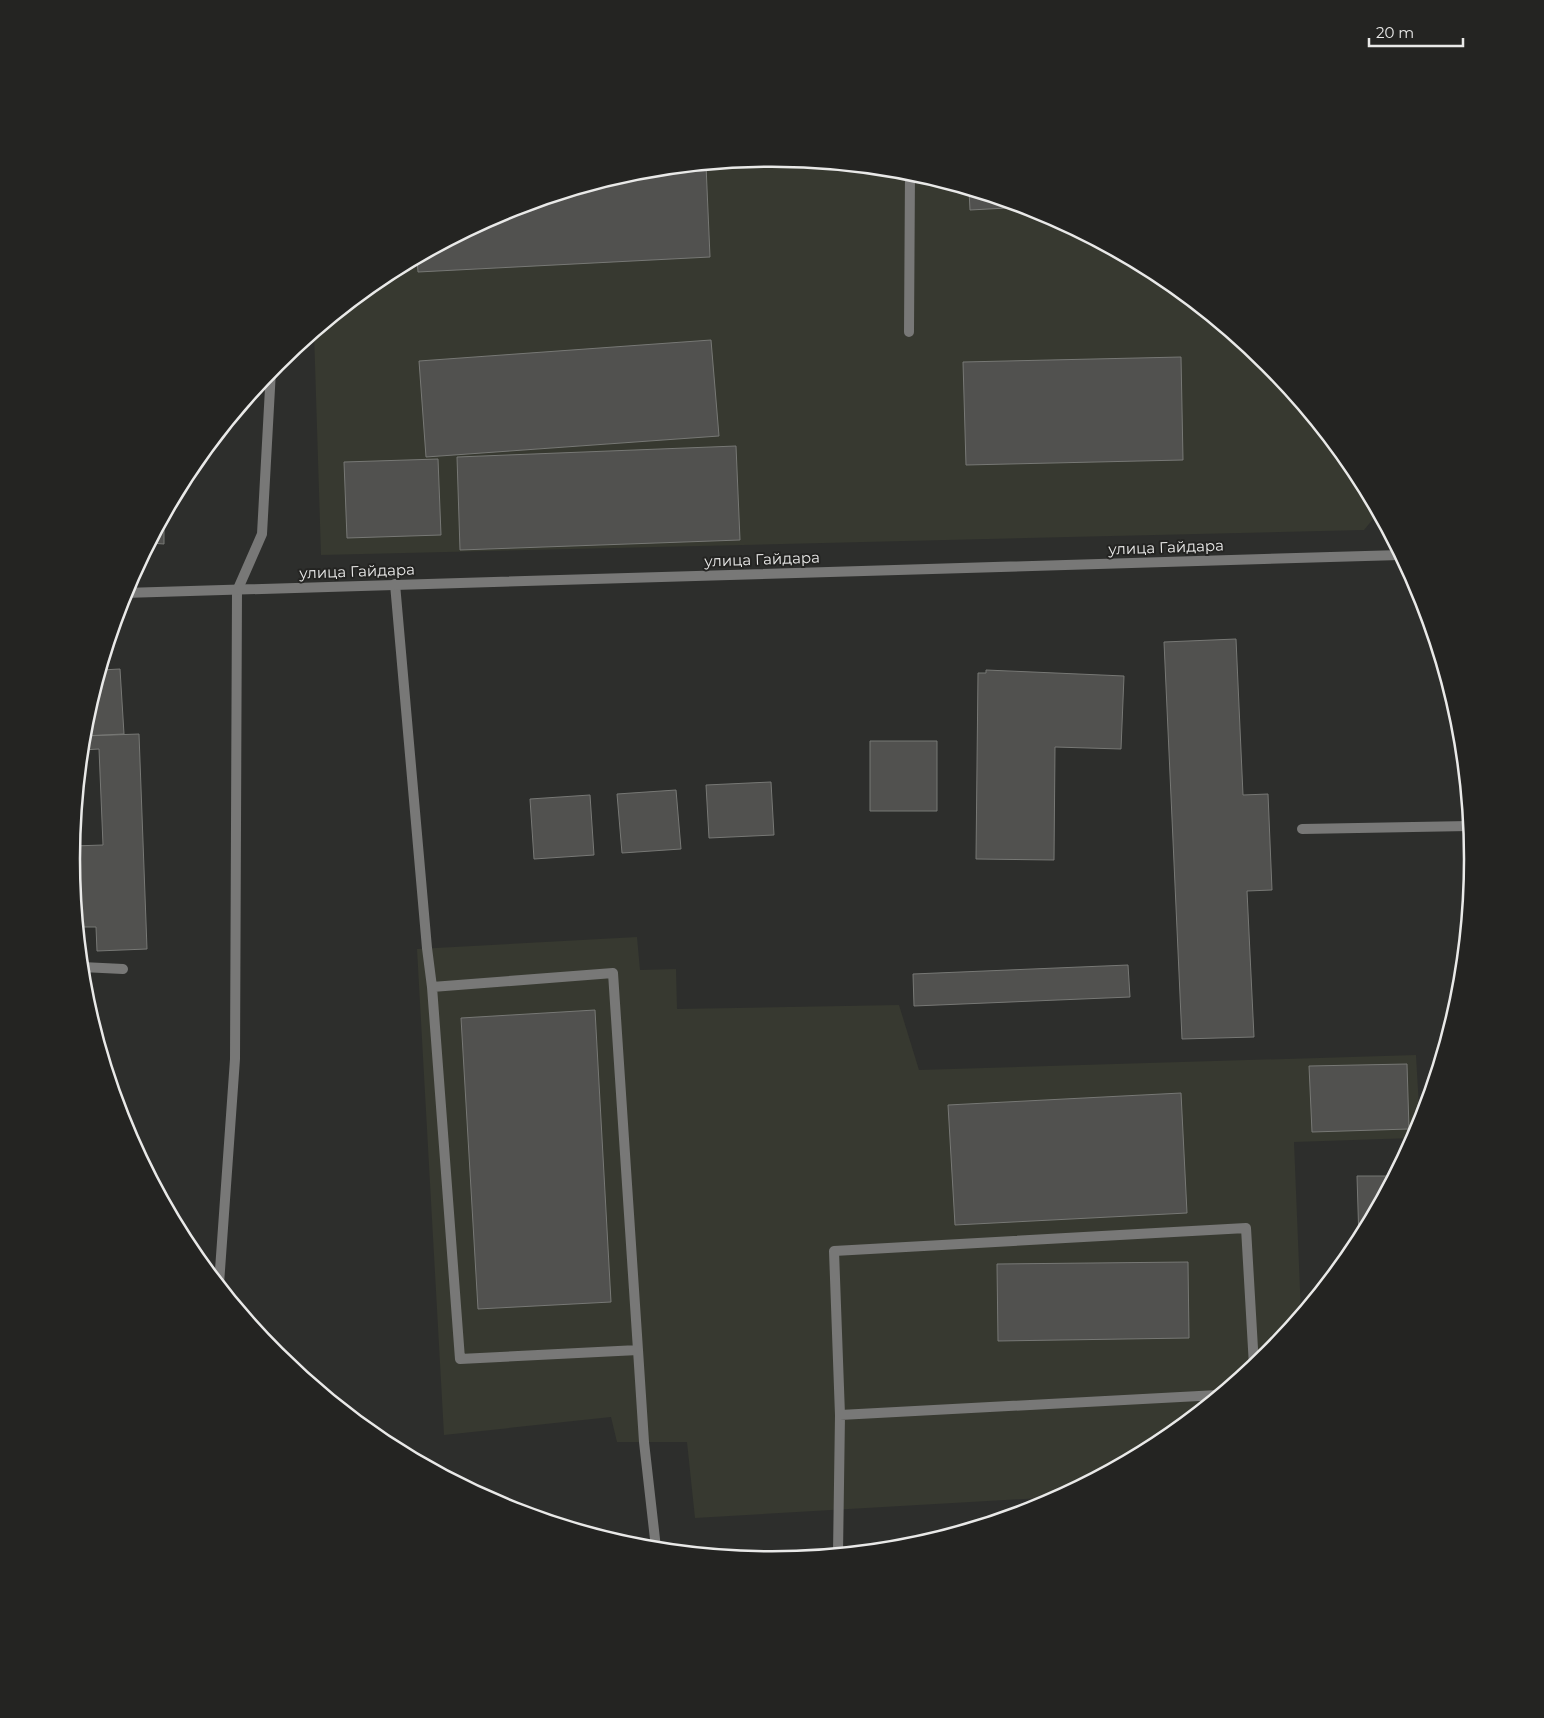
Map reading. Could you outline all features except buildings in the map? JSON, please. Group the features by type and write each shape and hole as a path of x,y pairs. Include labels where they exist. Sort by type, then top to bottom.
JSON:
{"street":[{"path":"909,332 910,181"},
{"path":"220,1275 235,1059 237,590 262,534 270,384"},
{"name":"улица Гайдара","path":"134,593 1394,555"},
{"path":"396,584 427,948 432,987 460,1359 638,1350"},
{"path":"1302,830 1463,826"},
{"path":"89,967 124,968"},
{"path":"432,987 613,973 644,1442 655,1541"},
{"path":"838,1548 840,1415 834,1252 1246,1228 1253,1355"},
{"path":"840,1415 1208,1396"}],"shaded area":[{"path":"727,168 817,168 907,180 994,204 1078,238 1118,260 1193,310 1261,370 1321,438 1374,518 1364,530 321,555 314,341 351,310 426,260 466,238 507,220 550,204 637,180"},
{"path":"637,937 640,970 676,969 677,1009 899,1005 919,1070 1416,1055 1419,1103 1405,1138 1294,1142 1301,1305 1261,1348 1228,1379 1193,1408 1118,1458 1078,1480 1036,1498 695,1518 687,1442 617,1442 611,1417 444,1435 417,949"}]}
